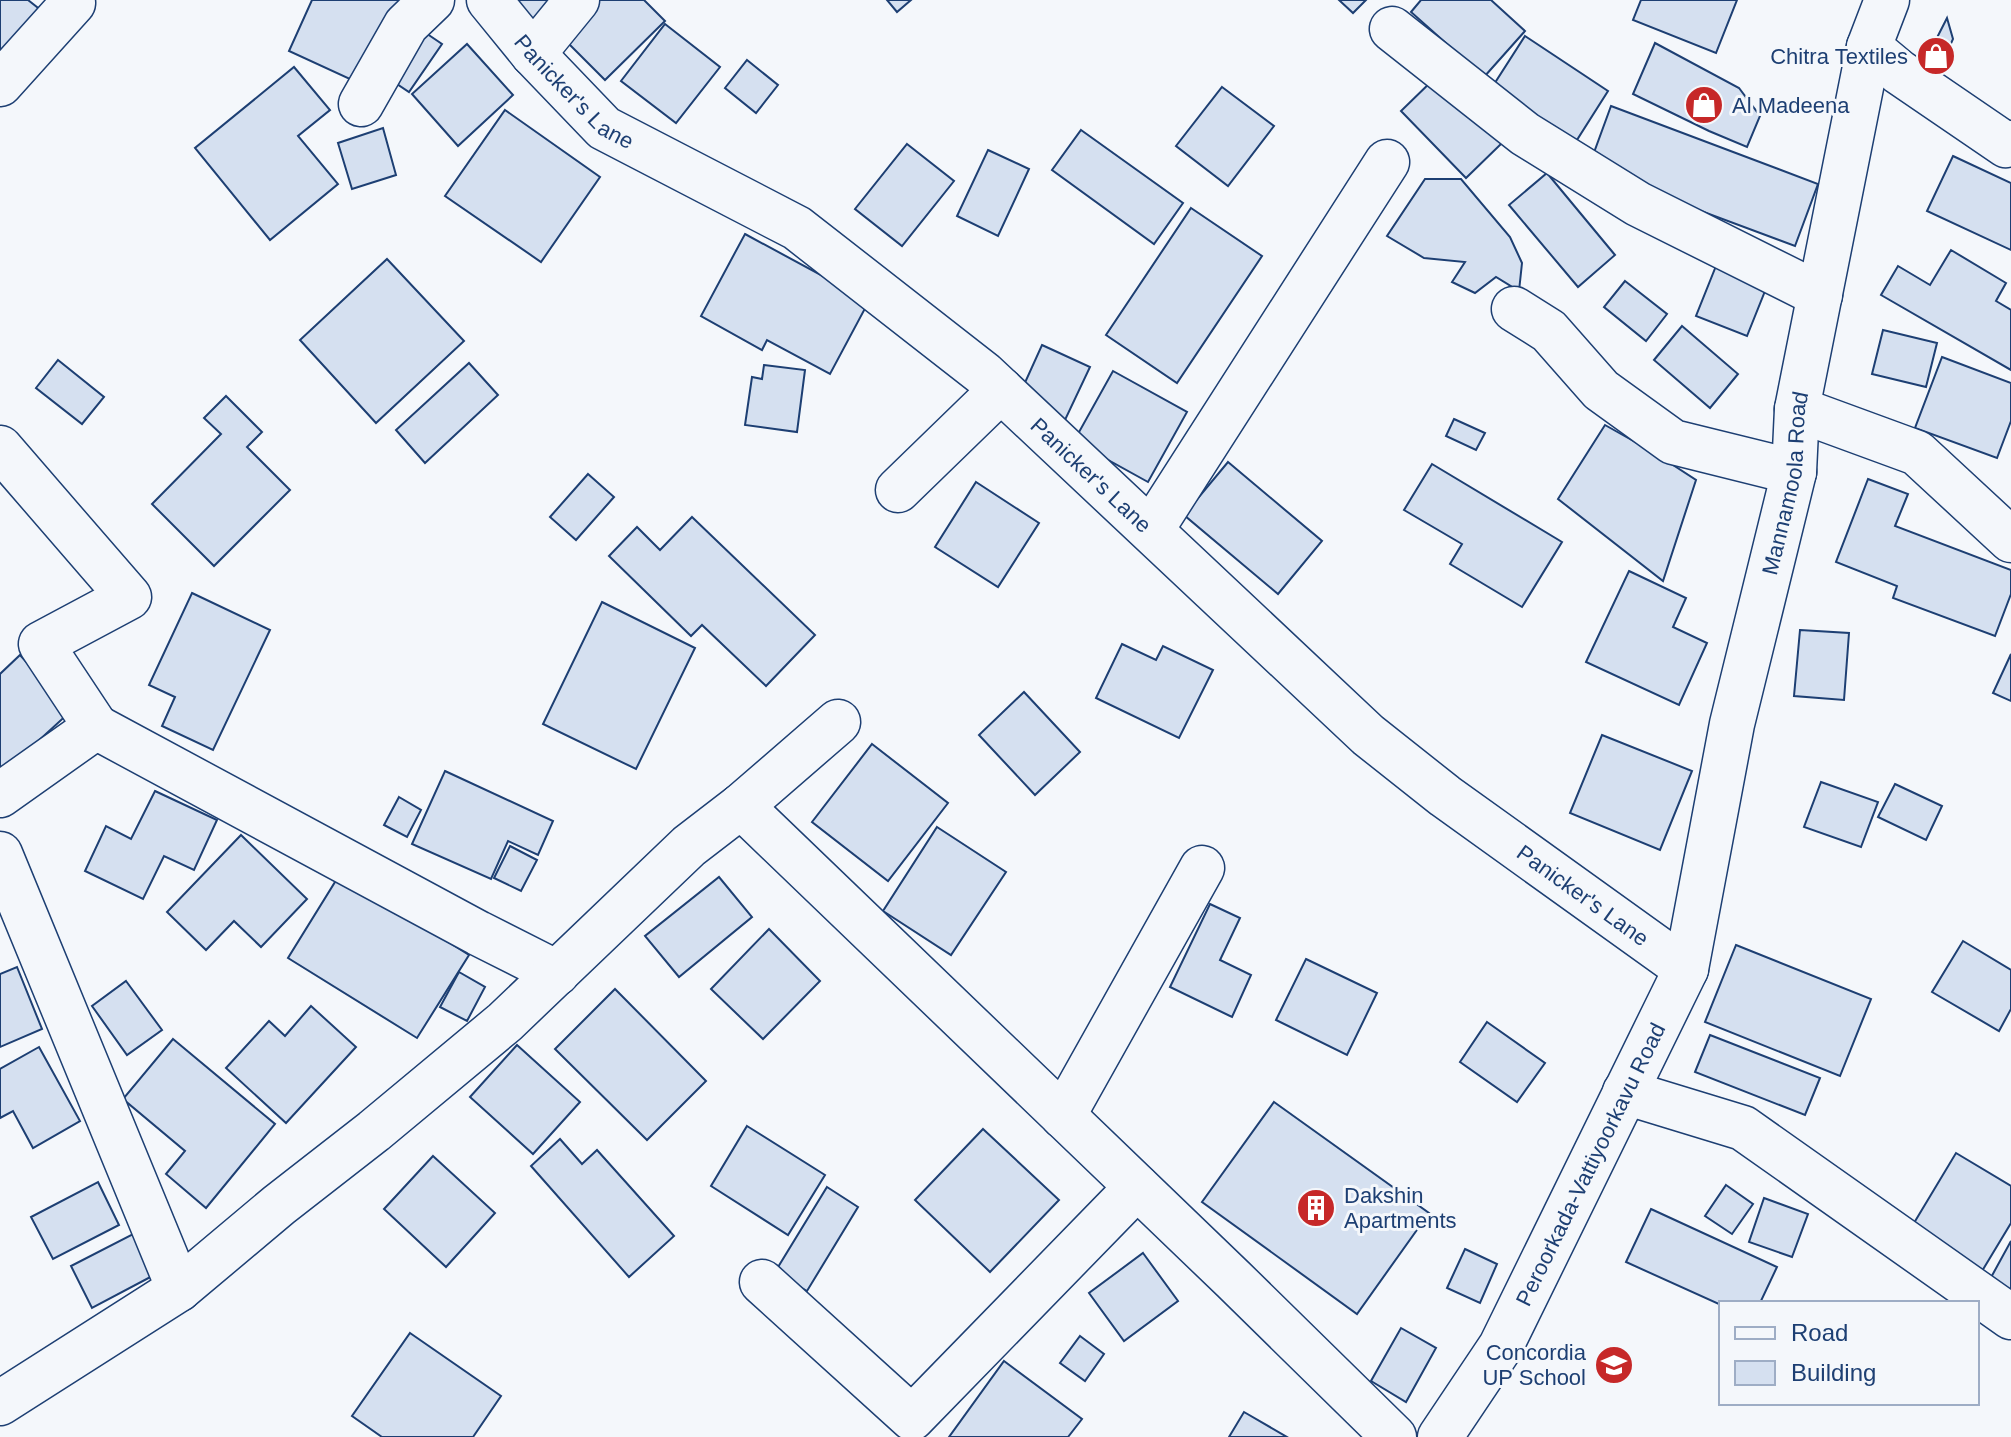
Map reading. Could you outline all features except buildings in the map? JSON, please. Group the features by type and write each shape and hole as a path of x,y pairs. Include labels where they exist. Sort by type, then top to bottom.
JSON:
{"street":[{"path":"0,84 73,3 71,0"},
{"path":"361,104 406,25 432,0"},
{"name":"Panicker's Lane","path":"489,0 533,54 604,128 797,228 984,374 1368,735 1445,796 1686,969"},
{"path":"533,54 577,0"},
{"name":"Mannamoola Road","path":"1686,969 1732,724 1794,472 1797,409 1869,47 1887,0"},
{"path":"1392,29 1525,134 1613,189 1820,295"},
{"path":"1869,47 1899,72 1994,137 2006,145 2011,143"},
{"path":"1151,530 1387,162"},
{"path":"1514,309 1549,331 1601,390 1673,442 1794,472"},
{"path":"898,490 1001,390"},
{"path":"1797,409 1917,453 2011,540"},
{"path":"0,448 129,597 41,644 96,727 557,973"},
{"path":"0,1403 179,1289 374,1131 505,1022 689,846 741,806 838,722"},
{"path":"0,795 96,727"},
{"path":"741,806 1394,1437"},
{"path":"0,854 179,1289"},
{"path":"1063,1116 1202,868"},
{"name":"Peroorkada-Vattiyoorkavu Road","path":"1440,1437 1501,1346 1686,969"},
{"path":"1625,1092 1743,1128 2011,1317"},
{"path":"762,1282 912,1418 1137,1187"}],"place":[{"name":"Chitra Textiles","path":"1936,56"},
{"name":"Al Madeena","path":"1704,105"},
{"name":"Dakshin Apartments","path":"1316,1208"},
{"name":"Concordia UP School","path":"1614,1365"}]}
